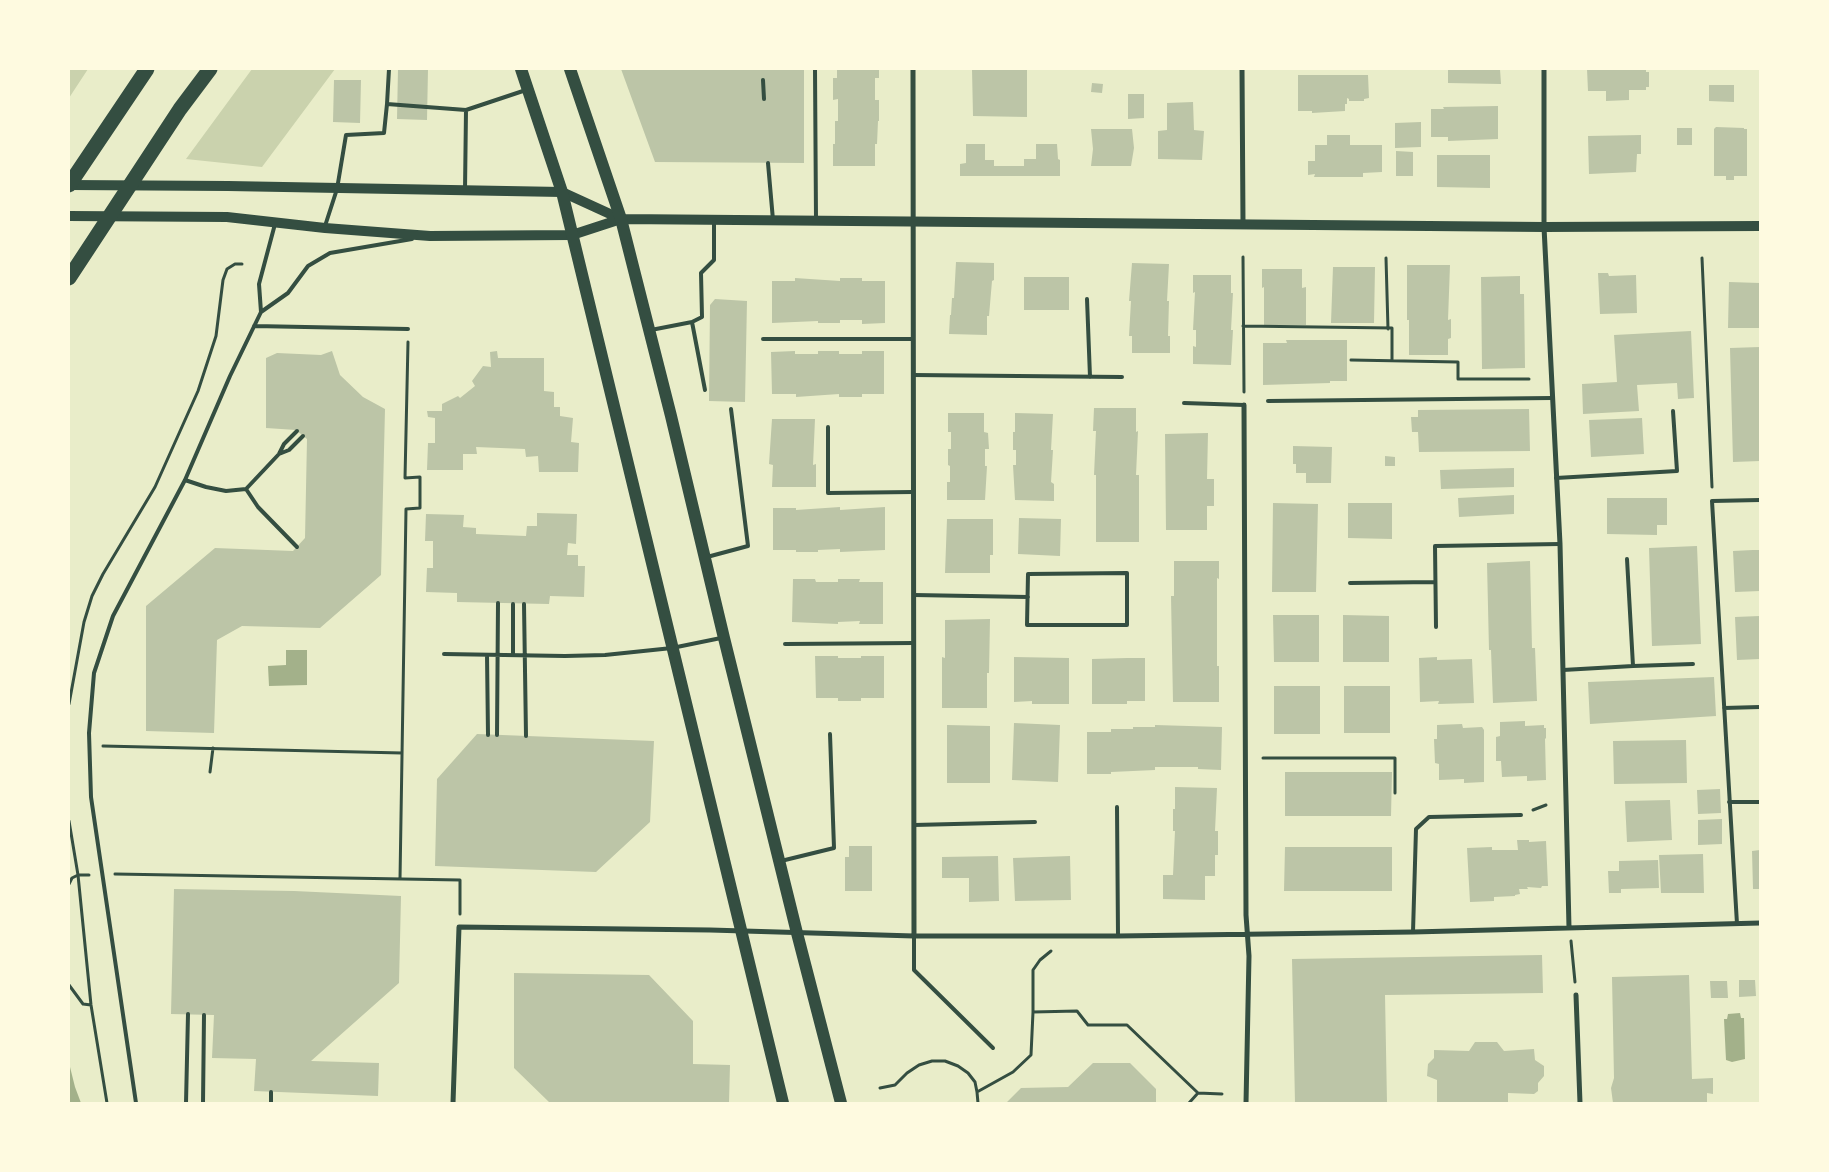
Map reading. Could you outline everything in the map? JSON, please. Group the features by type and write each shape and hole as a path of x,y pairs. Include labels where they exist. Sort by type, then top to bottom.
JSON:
{"highway":[{"path":"69,185 147,69"},
{"path":"69,278 146,161 210,69"}],"main road":[{"path":"521,69 562,192 783,1103"},
{"path":"570,69 621,220 672,416 724,638 841,1103"},
{"path":"69,185 562,192 621,220"},
{"path":"69,216 227,217 325,228 430,236 572,234 621,220 1760,226"}],"street":[{"path":"913,69 914,936"},
{"path":"1242,69 1243,224"},
{"path":"1544,69 1544,226 1560,544 1570,928"},
{"path":"1244,405 1248,956 1246,1103"},
{"path":"453,1103 459,927 740,930 914,936 1118,936 1413,932 1760,923"},
{"path":"1576,995 1580,1103"}],"lane":[{"path":"325,228 337,189 346,135 384,133 389,69"},
{"path":"815,69 816,221"},
{"path":"763,80 764,99"},
{"path":"387,104 466,110 527,89"},
{"path":"465,191 466,110"},
{"path":"768,163 773,220"},
{"path":"649,331 692,322 702,317 701,273 714,260 714,221"},
{"path":"261,312 259,284 276,223"},
{"path":"136,1103 91,797 89,733 94,673 113,616 186,480 230,376 261,312 288,293 308,266 330,253 430,236"},
{"path":"1087,299 1090,378"},
{"path":"692,322 705,390"},
{"path":"254,326 408,328"},
{"path":"762,340 913,339"},
{"path":"913,375 1122,377"},
{"path":"1268,401 1552,398"},
{"path":"1184,403 1244,405"},
{"path":"705,558 748,546 731,409"},
{"path":"1556,478 1677,471 1673,411"},
{"path":"828,428 828,493 913,492"},
{"path":"186,480 226,491 246,489 279,454 284,444 297,431"},
{"path":"279,454 288,450 303,436"},
{"path":"246,489 258,507 297,547"},
{"path":"1737,924 1712,502 1760,500"},
{"path":"1436,627 1435,546 1560,544"},
{"path":"1627,559 1633,666"},
{"path":"1127,573 1127,626 1027,625 1028,597 1028,574 1127,573"},
{"path":"1350,583 1435,582"},
{"path":"914,595 1028,597"},
{"path":"497,735 498,603"},
{"path":"512,604 513,655"},
{"path":"524,604 526,736"},
{"path":"444,654 524,656 605,655 672,648 724,638"},
{"path":"785,644 914,643"},
{"path":"487,655 488,735"},
{"path":"1563,670 1693,664"},
{"path":"1724,708 1760,706"},
{"path":"779,861 834,848 830,734"},
{"path":"1729,802 1760,802"},
{"path":"1117,807 1118,936"},
{"path":"1413,932 1416,829 1429,817 1521,815"},
{"path":"914,825 1035,822"},
{"path":"914,936 914,970 992,1048"},
{"path":"186,1103 188,1014"},
{"path":"203,1103 204,1015"},
{"path":"271,1092 271,1103"}],"path":[{"path":"1243,257 1244,405"},
{"path":"1386,258 1388,329"},
{"path":"1702,258 1712,502"},
{"path":"69,704 84,622 92,596 102,574 155,487 194,400 216,336 222,280 227,269 235,264 242,264"},
{"path":"1243,326 1392,328 1392,360"},
{"path":"400,879 406,509 420,508 420,477 404,478 408,328"},
{"path":"1350,360 1458,362 1458,379 1529,379"},
{"path":"89,745 402,752"},
{"path":"210,772 213,748"},
{"path":"1263,758 1395,758 1395,793"},
{"path":"69,821 78,875 91,1006 107,1103"},
{"path":"69,884 72,878 78,875 102,874 460,880 459,927"},
{"path":"1570,928 1576,995"},
{"path":"977,1092 1013,1072 1031,1055 1033,970 1040,960 1051,951"},
{"path":"69,985 83,1004 91,1006"},
{"path":"1033,1012 1076,1011 1088,1024 1127,1025 1198,1093 1222,1094"},
{"path":"880,1088 895,1085 919,1065 932,1061 945,1062 958,1066 968,1073 975,1082 978,1103"},
{"path":"1189,1103 1198,1093"}],"shaded area":[{"path":"69,69 88,69 69,98"},
{"path":"252,69 335,69 262,167 186,159"},
{"path":"286,650 307,650 307,685 269,686 268,666 286,665"},
{"path":"1740,1013 1741,1018 1744,1018 1745,1059 1732,1062 1726,1060 1724,1019 1727,1019 1728,1014"},
{"path":"69,1063 75,1087 81,1103 69,1103"}],"building":[{"path":"398,69 428,69 427,120 397,119"},
{"path":"621,69 804,69 804,163 655,162"},
{"path":"837,69 879,69 879,78 875,78 875,100 879,100 879,121 877,144 875,144 875,166 833,166 835,121 838,121 838,99 833,100 833,78 837,78"},
{"path":"972,69 1027,69 1027,117 973,116"},
{"path":"1448,69 1500,69 1501,84 1448,83"},
{"path":"1587,69 1646,69 1646,72 1649,72 1649,87 1646,87 1646,90 1629,90 1629,100 1606,101 1606,91 1588,91"},
{"path":"1298,75 1368,75 1369,98 1364,99 1364,101 1349,101 1347,98 1345,111 1312,113 1312,111 1298,111"},
{"path":"334,80 361,80 360,123 333,122"},
{"path":"1092,83 1103,84 1102,93 1091,92"},
{"path":"1709,85 1734,85 1734,102 1709,101"},
{"path":"1128,94 1144,94 1144,118 1128,119"},
{"path":"1193,102 1194,130 1204,131 1202,160 1158,159 1158,131 1167,130 1167,103"},
{"path":"1498,106 1498,139 1448,141 1448,137 1431,137 1431,109"},
{"path":"1421,122 1421,147 1395,148 1395,123"},
{"path":"1716,127 1747,129 1747,176 1734,176 1734,180 1726,180 1726,176 1714,176 1714,129"},
{"path":"1677,128 1692,128 1692,145 1677,145"},
{"path":"1091,129 1132,129 1134,148 1131,166 1091,166 1093,149"},
{"path":"1327,135 1350,135 1350,145 1382,145 1382,172 1363,173 1363,177 1314,177 1315,174 1308,175 1308,161 1315,161 1315,145 1327,145"},
{"path":"1641,135 1641,154 1637,154 1636,172 1589,174 1588,136"},
{"path":"966,144 985,144 985,160 994,160 994,166 1024,166 1024,159 1036,159 1036,144 1057,144 1060,176 960,176 960,164 966,163"},
{"path":"1396,151 1413,152 1413,176 1396,176"},
{"path":"1437,155 1490,155 1490,188 1437,187"},
{"path":"956,262 994,263 994,280 992,281 989,316 987,316 987,335 949,334"},
{"path":"1132,263 1169,264 1167,301 1169,301 1168,336 1170,336 1170,353 1132,353 1132,336 1129,336 1131,301 1129,301"},
{"path":"1407,265 1450,265 1448,320 1451,319 1451,338 1448,339 1448,355 1409,355"},
{"path":"1333,267 1375,267 1374,323 1331,323"},
{"path":"1262,269 1302,269 1302,288 1306,287 1306,325 1264,325"},
{"path":"1598,273 1608,273 1609,276 1636,275 1637,313 1600,314"},
{"path":"1193,275 1231,275 1231,293 1233,293 1231,330 1233,330 1231,365 1193,364 1193,346 1196,347 1196,330 1193,330 1195,292 1193,293"},
{"path":"1520,276 1520,294 1524,294 1525,368 1482,369 1481,277"},
{"path":"1024,277 1069,277 1069,310 1024,310"},
{"path":"795,278 840,281 840,278 862,278 862,281 885,281 885,323 862,324 862,320 840,320 840,323 818,323 818,321 772,323 772,281 795,281"},
{"path":"1729,282 1760,283 1760,328 1728,328"},
{"path":"715,299 747,301 745,402 709,401 710,305"},
{"path":"1691,331 1694,398 1678,399 1677,383 1637,385 1639,411 1583,414 1582,384 1617,382 1614,335"},
{"path":"1286,340 1347,340 1347,381 1263,385 1263,343 1287,343"},
{"path":"1760,347 1760,461 1733,462 1730,348"},
{"path":"332,351 340,375 363,397 385,409 381,575 320,628 242,626 217,640 214,733 146,731 146,606 215,548 293,551 305,538 307,439 296,430 266,428 266,358 277,353 321,355"},
{"path":"497,351 498,358 544,358 544,391 554,392 554,407 560,407 560,416 573,418 571,442 579,443 578,472 539,472 538,456 526,457 525,449 476,447 477,454 463,454 463,470 427,470 428,443 435,443 435,418 428,417 427,411 442,411 442,404 458,396 460,398 475,386 472,381 483,366 491,367 490,352"},
{"path":"795,351 795,354 818,354 818,351 839,351 839,354 862,354 862,351 884,351 884,394 862,394 862,397 839,397 839,394 796,397 796,394 772,394 771,352"},
{"path":"1094,408 1136,408 1139,542 1096,542 1096,475 1094,475 1096,431 1093,431"},
{"path":"1529,409 1530,451 1419,452 1418,432 1412,432 1411,417 1418,417 1418,410"},
{"path":"948,413 984,413 984,432 988,433 989,449 985,449 985,466 987,466 985,500 947,500 947,482 950,482 948,449 951,449 951,432 948,432"},
{"path":"1015,413 1053,414 1051,482 1054,484 1054,501 1015,500 1013,465 1016,465 1016,450 1013,450 1013,432 1015,432"},
{"path":"1642,418 1644,454 1591,457 1589,420"},
{"path":"772,419 815,419 813,465 816,464 816,487 772,487 773,465 769,464"},
{"path":"1208,433 1207,479 1214,479 1214,506 1207,506 1207,530 1166,530 1165,434"},
{"path":"1293,446 1332,447 1331,483 1306,483 1306,473 1296,473 1296,464 1293,464"},
{"path":"1385,456 1395,457 1395,466 1385,466"},
{"path":"1514,468 1514,487 1441,489 1440,470"},
{"path":"1514,495 1514,514 1459,517 1458,498"},
{"path":"1607,498 1667,498 1667,525 1657,525 1657,535 1607,534"},
{"path":"1273,503 1318,504 1316,592 1272,592"},
{"path":"1348,503 1392,503 1392,539 1348,538"},
{"path":"840,507 840,510 885,507 885,550 840,552 840,549 796,552 796,550 773,550 773,508 796,508 796,510"},
{"path":"537,513 577,514 576,544 568,543 567,555 578,555 578,566 585,566 584,597 550,596 549,604 457,602 457,593 426,592 427,568 433,568 433,541 425,541 426,514 464,515 463,527 476,528 476,534 526,536 527,526 537,526"},
{"path":"1019,518 1061,519 1060,556 1018,554"},
{"path":"947,519 993,519 993,555 990,555 990,573 945,573"},
{"path":"1697,546 1701,644 1652,646 1649,548"},
{"path":"1760,550 1760,591 1735,592 1733,551"},
{"path":"1174,561 1219,561 1219,579 1217,578 1217,666 1219,666 1219,702 1173,702 1171,596 1174,596"},
{"path":"1530,561 1532,648 1535,648 1537,701 1493,703 1491,650 1489,650 1487,563"},
{"path":"793,579 838,582 838,579 860,579 859,582 883,582 883,624 859,624 860,621 838,622 838,624 792,622"},
{"path":"1273,615 1319,615 1319,662 1274,662"},
{"path":"1343,615 1389,616 1389,662 1343,662"},
{"path":"1760,616 1760,659 1737,660 1735,617"},
{"path":"990,619 987,708 942,708 942,657 945,658 945,620"},
{"path":"815,656 861,658 861,656 884,656 884,698 838,701 838,698 816,698"},
{"path":"1014,657 1069,658 1069,704 1032,704 1032,701 1014,702"},
{"path":"1437,657 1437,660 1472,659 1474,703 1438,704 1439,701 1420,702 1419,658"},
{"path":"1145,658 1145,701 1127,701 1127,704 1092,704 1092,659"},
{"path":"1714,677 1716,716 1590,724 1588,682"},
{"path":"1274,686 1320,686 1320,734 1274,734"},
{"path":"1344,686 1390,686 1390,733 1344,733"},
{"path":"1525,721 1525,726 1544,725 1544,728 1546,728 1546,780 1527,781 1527,776 1502,777 1501,761 1496,761 1496,737 1500,736 1500,722"},
{"path":"1014,723 1060,725 1058,782 1012,780"},
{"path":"1462,724 1463,728 1482,727 1484,730 1484,782 1464,783 1464,779 1439,780 1439,764 1435,763 1434,739 1437,739 1437,725"},
{"path":"947,725 990,726 990,783 947,783"},
{"path":"1155,725 1222,727 1221,770 1198,769 1198,767 1155,767 1155,770 1087,774 1087,732 1111,732 1111,729 1155,727"},
{"path":"477,734 654,741 650,822 596,872 435,866 437,779"},
{"path":"1686,740 1687,783 1614,784 1613,741"},
{"path":"1285,772 1392,772 1391,816 1285,816"},
{"path":"1175,787 1217,788 1215,831 1218,831 1218,855 1215,855 1215,876 1205,876 1205,900 1163,899 1163,875 1173,875"},
{"path":"1720,789 1721,813 1698,814 1697,790"},
{"path":"1670,800 1672,840 1627,842 1625,801"},
{"path":"1722,819 1722,844 1698,845 1698,820"},
{"path":"1517,840 1529,840 1529,842 1546,841 1548,886 1519,889 1520,894 1494,897 1494,901 1470,902 1467,848 1492,847 1492,850 1518,850"},
{"path":"849,846 872,846 872,891 845,891 845,857 849,857"},
{"path":"1285,847 1392,847 1392,891 1284,891"},
{"path":"1760,850 1760,889 1753,889 1752,851"},
{"path":"1703,854 1704,893 1661,893 1659,855"},
{"path":"998,856 999,901 969,902 969,878 942,878 942,857"},
{"path":"1070,856 1071,900 1015,901 1013,858"},
{"path":"1658,860 1659,888 1621,889 1621,893 1609,893 1608,871 1619,871 1619,861"},
{"path":"174,889 294,891 401,896 399,983 311,1061 379,1063 378,1096 254,1091 256,1059 212,1058 214,1015 171,1014"},
{"path":"1542,955 1543,993 1385,995 1387,1103 1295,1103 1292,959"},
{"path":"514,973 649,975 693,1021 693,1064 730,1065 729,1103 550,1103 514,1068"},
{"path":"1689,975 1692,1079 1713,1078 1713,1094 1707,1093 1707,1103 1613,1103 1611,1088 1614,1078 1612,977"},
{"path":"1739,980 1755,980 1756,996 1739,997"},
{"path":"1710,981 1727,981 1728,998 1711,998"},
{"path":"1475,1042 1497,1042 1504,1051 1534,1049 1535,1060 1544,1066 1544,1076 1538,1083 1538,1091 1534,1094 1508,1093 1508,1102 1510,1103 1437,1103 1437,1080 1427,1076 1428,1064 1434,1058 1434,1050 1469,1051"},
{"path":"1093,1063 1130,1063 1156,1089 1156,1103 1006,1103 1021,1088 1068,1087"}]}
